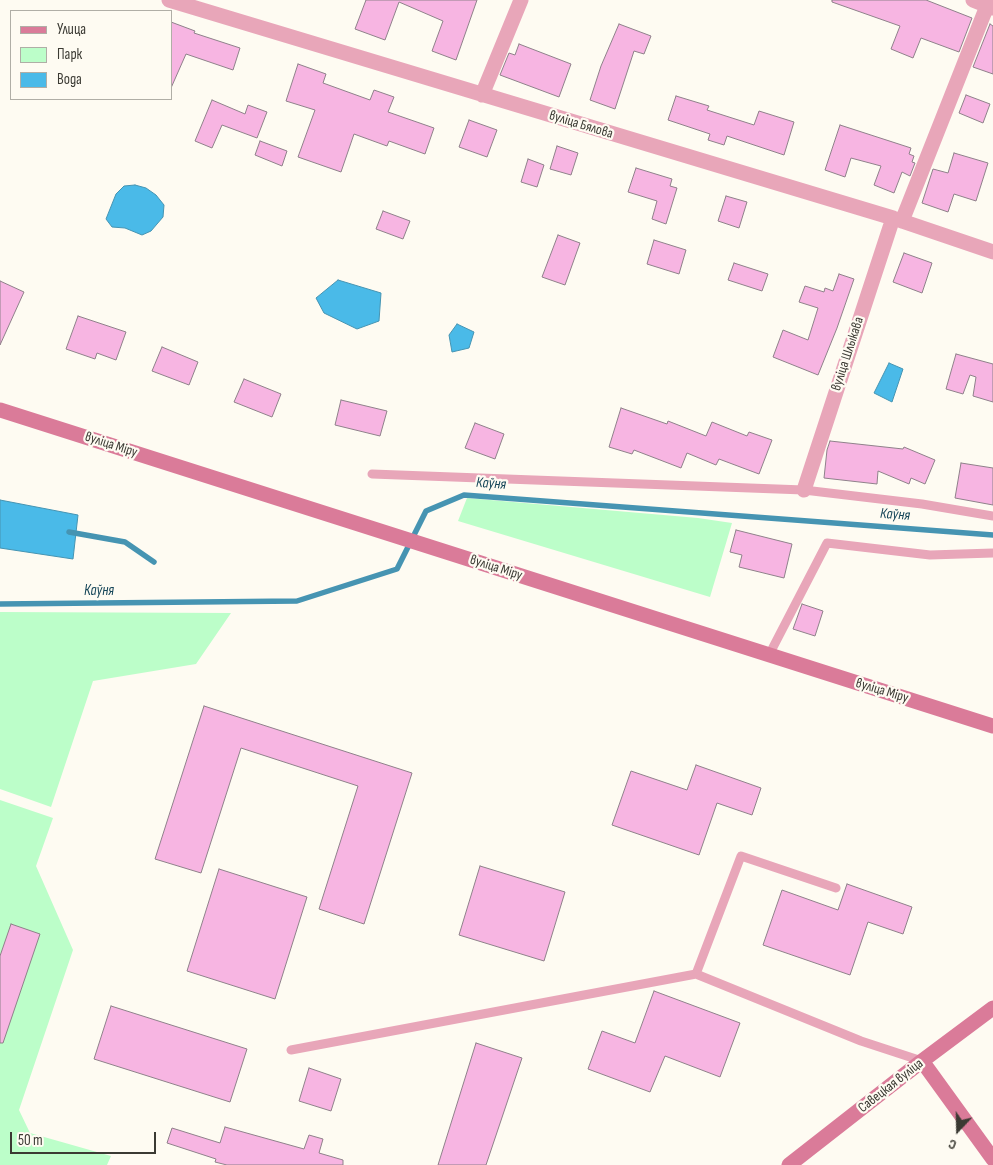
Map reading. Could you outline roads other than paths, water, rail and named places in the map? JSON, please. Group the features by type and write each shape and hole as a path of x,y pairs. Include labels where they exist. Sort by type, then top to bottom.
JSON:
{"main road":[{"name":"вуліца Міру","path":"0,410 379,529 993,726"},
{"name":"Савецкая вуліца","path":"789,1165 993,1008"},
{"path":"922,1061 993,1159"}],"street":[{"name":"вуліца Бялова","path":"169,0 898,219 993,252"},
{"path":"482,95 521,0"},
{"path":"973,0 990,7"},
{"name":"вуліца Шлыкава","path":"804,490 898,219 990,7"}],"lane":[{"path":"372,474 804,490 922,504 993,516"},
{"path":"769,655 826,543 930,555 993,553"},
{"path":"696,974 741,856 836,888"},
{"path":"291,1050 696,974 861,1041 922,1061"}],"water":[{"path":"135,185 146,188 156,195 164,205 163,217 151,231 142,235 125,228 112,227 106,219 116,194 124,186"},
{"path":"338,280 381,293 379,321 357,329 324,313 316,298"},
{"path":"457,324 474,332 469,348 452,352 449,335"},
{"path":"889,363 903,369 892,402 874,393"},
{"path":"0,500 78,515 73,559 0,548"}],"waterway":[{"name":"Каўня","path":"0,604 297,601 397,569 426,511 464,495 993,535"},
{"path":"69,532 125,542 154,562"}]}
